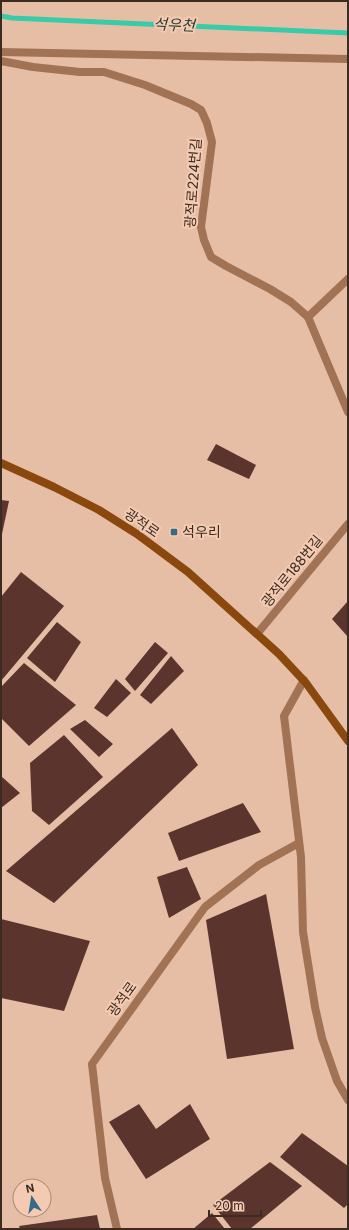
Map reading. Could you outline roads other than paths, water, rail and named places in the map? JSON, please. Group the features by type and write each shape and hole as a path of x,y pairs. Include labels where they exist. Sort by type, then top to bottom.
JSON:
{"main road":[{"name":"광적로","path":"1,464 54,487 99,510 137,534 188,572 279,654 304,680 348,741"}],"street":[{"path":"1,52 348,59"},
{"name":"광적로224번길","path":"1,60 33,67 80,72 104,72 145,85 191,104 201,110 207,123 212,142 201,227 204,240 211,257 270,289 291,302 308,317"},
{"path":"348,279 308,317 348,412"},
{"name":"광적로188번길","path":"257,634 348,524"},
{"path":"304,680 284,716 301,857 303,932 315,1007 322,1038 337,1082 348,1100"},
{"name":"광적로","path":"117,1229 105,1178 92,1064 205,907 259,865 299,843"}],"waterway":[{"name":"석우천","path":"1,16 12,18 348,33"}],"place":[{"name":"석우리","path":"174,532"}]}
